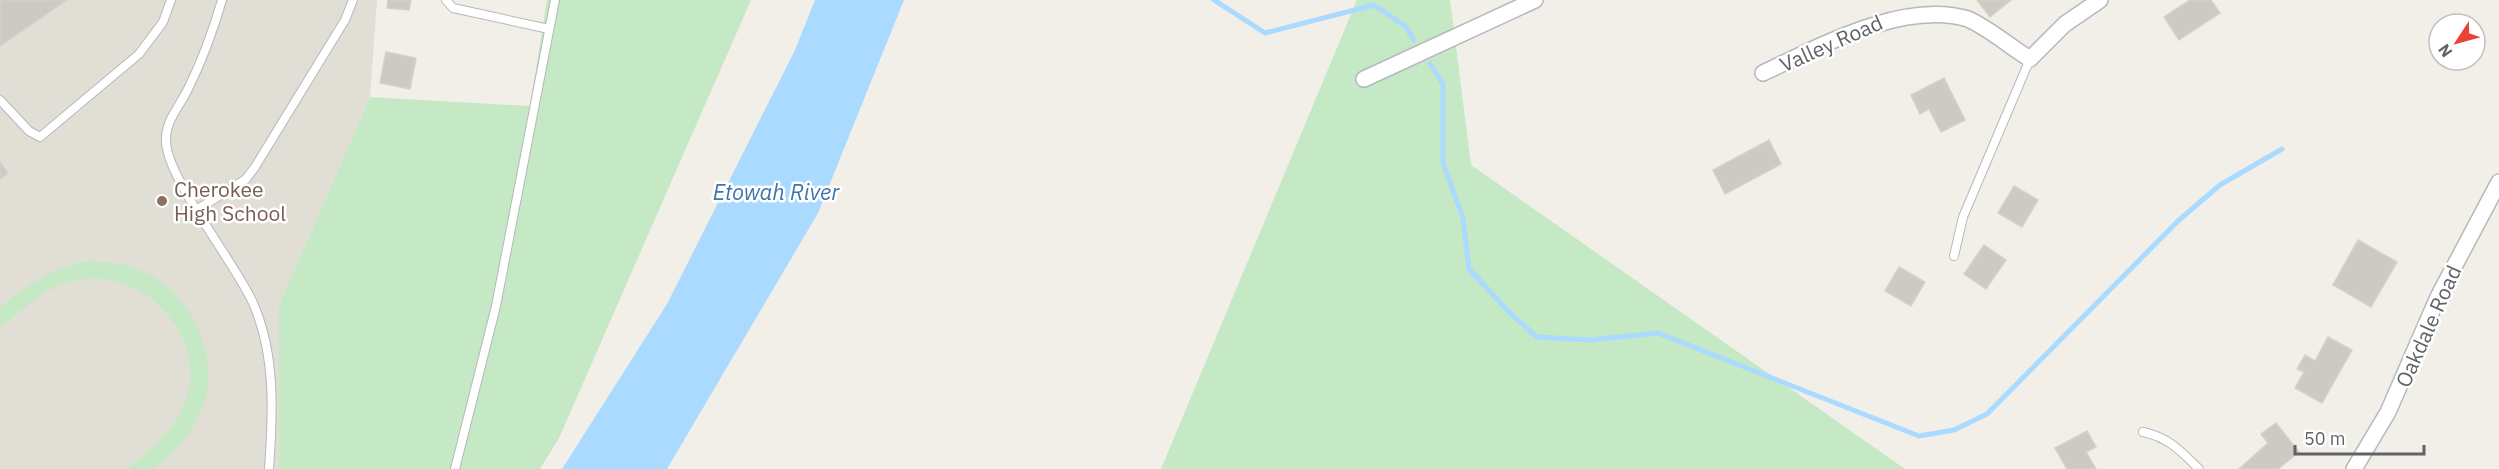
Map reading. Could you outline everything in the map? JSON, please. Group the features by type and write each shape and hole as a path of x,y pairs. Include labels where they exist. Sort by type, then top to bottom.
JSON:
{"street":[{"path":"1364,78 1535,0"},
{"path":"2030,59 2065,24 2100,0"},
{"name":"Valley Road","path":"1763,73 1866,24 1908,11 1933,11 1968,19 2030,59"},
{"name":"Oakdale Road","path":"2354,469 2388,412 2438,297 2499,182"}],"lane":[{"path":"0,100 29,131 40,137 139,54 163,22 171,0"},
{"path":"222,0 211,37 169,121 165,140 174,168 253,303 271,364 269,469"},
{"path":"198,209 246,179 255,167 345,20 353,0"},
{"path":"446,0 453,8 549,29"},
{"path":"454,469 496,306 555,0"},
{"path":"1954,256 1963,218 2030,59"},
{"path":"2142,432 2160,436 2175,445 2199,469"}],"shaded area":[{"name":"Cherokee High School","path":"0,0 377,0 370,97 279,305 279,469 0,469"}],"green space":[{"path":"547,0 751,0 559,438 540,469 279,469 279,305 370,97 530,106"},
{"path":"1357,0 1450,0 1471,165 1905,469 1161,469"},
{"path":"88,261 129,266 149,274 183,303 204,344 208,366 208,388 202,409 182,442 154,469 127,469 160,440 173,424 184,405 190,379 188,354 179,330 164,310 144,293 120,283 95,278 68,282 49,290 0,328 0,307 10,299 52,273"}],"water":[{"name":"Etowah River","path":"815,0 904,0 818,213 667,469 562,469 667,304 795,50"}],"building":[{"path":"0,0 67,0 0,46"},
{"path":"388,0 411,0 409,10 387,8"},
{"path":"1977,0 2011,0 1990,17"},
{"path":"2190,0 2211,0 2220,13 2179,40 2164,17"},
{"path":"386,52 416,58 410,89 380,83"},
{"path":"1944,78 1965,120 1941,132 1929,109 1920,114 1911,95"},
{"path":"1769,140 1781,164 1725,194 1713,170"},
{"path":"0,162 8,173 0,179"},
{"path":"2014,186 2038,200 2022,227 1998,213"},
{"path":"2358,240 2397,262 2371,307 2333,285"},
{"path":"1984,245 2006,260 1986,289 1964,274"},
{"path":"1899,267 1925,282 1911,306 1885,291"},
{"path":"2328,337 2352,350 2322,403 2295,388 2304,372 2297,369 2305,355 2315,361"},
{"path":"2276,423 2299,452 2278,469 2239,469 2268,443 2261,434"},
{"path":"2087,431 2096,447 2086,452 2096,469 2067,469 2055,448"}],"waterway":[{"path":"1214,0 1265,33 1374,5 1405,26 1414,40"},
{"path":"1430,64 1443,84 1443,163 1463,218 1469,269 1510,313 1537,337 1590,340 1658,333 1919,436 1954,430 1987,414 2179,220 2220,185 2282,149"}],"place":[{"name":"Cherokee High School","path":"162,201"}]}
